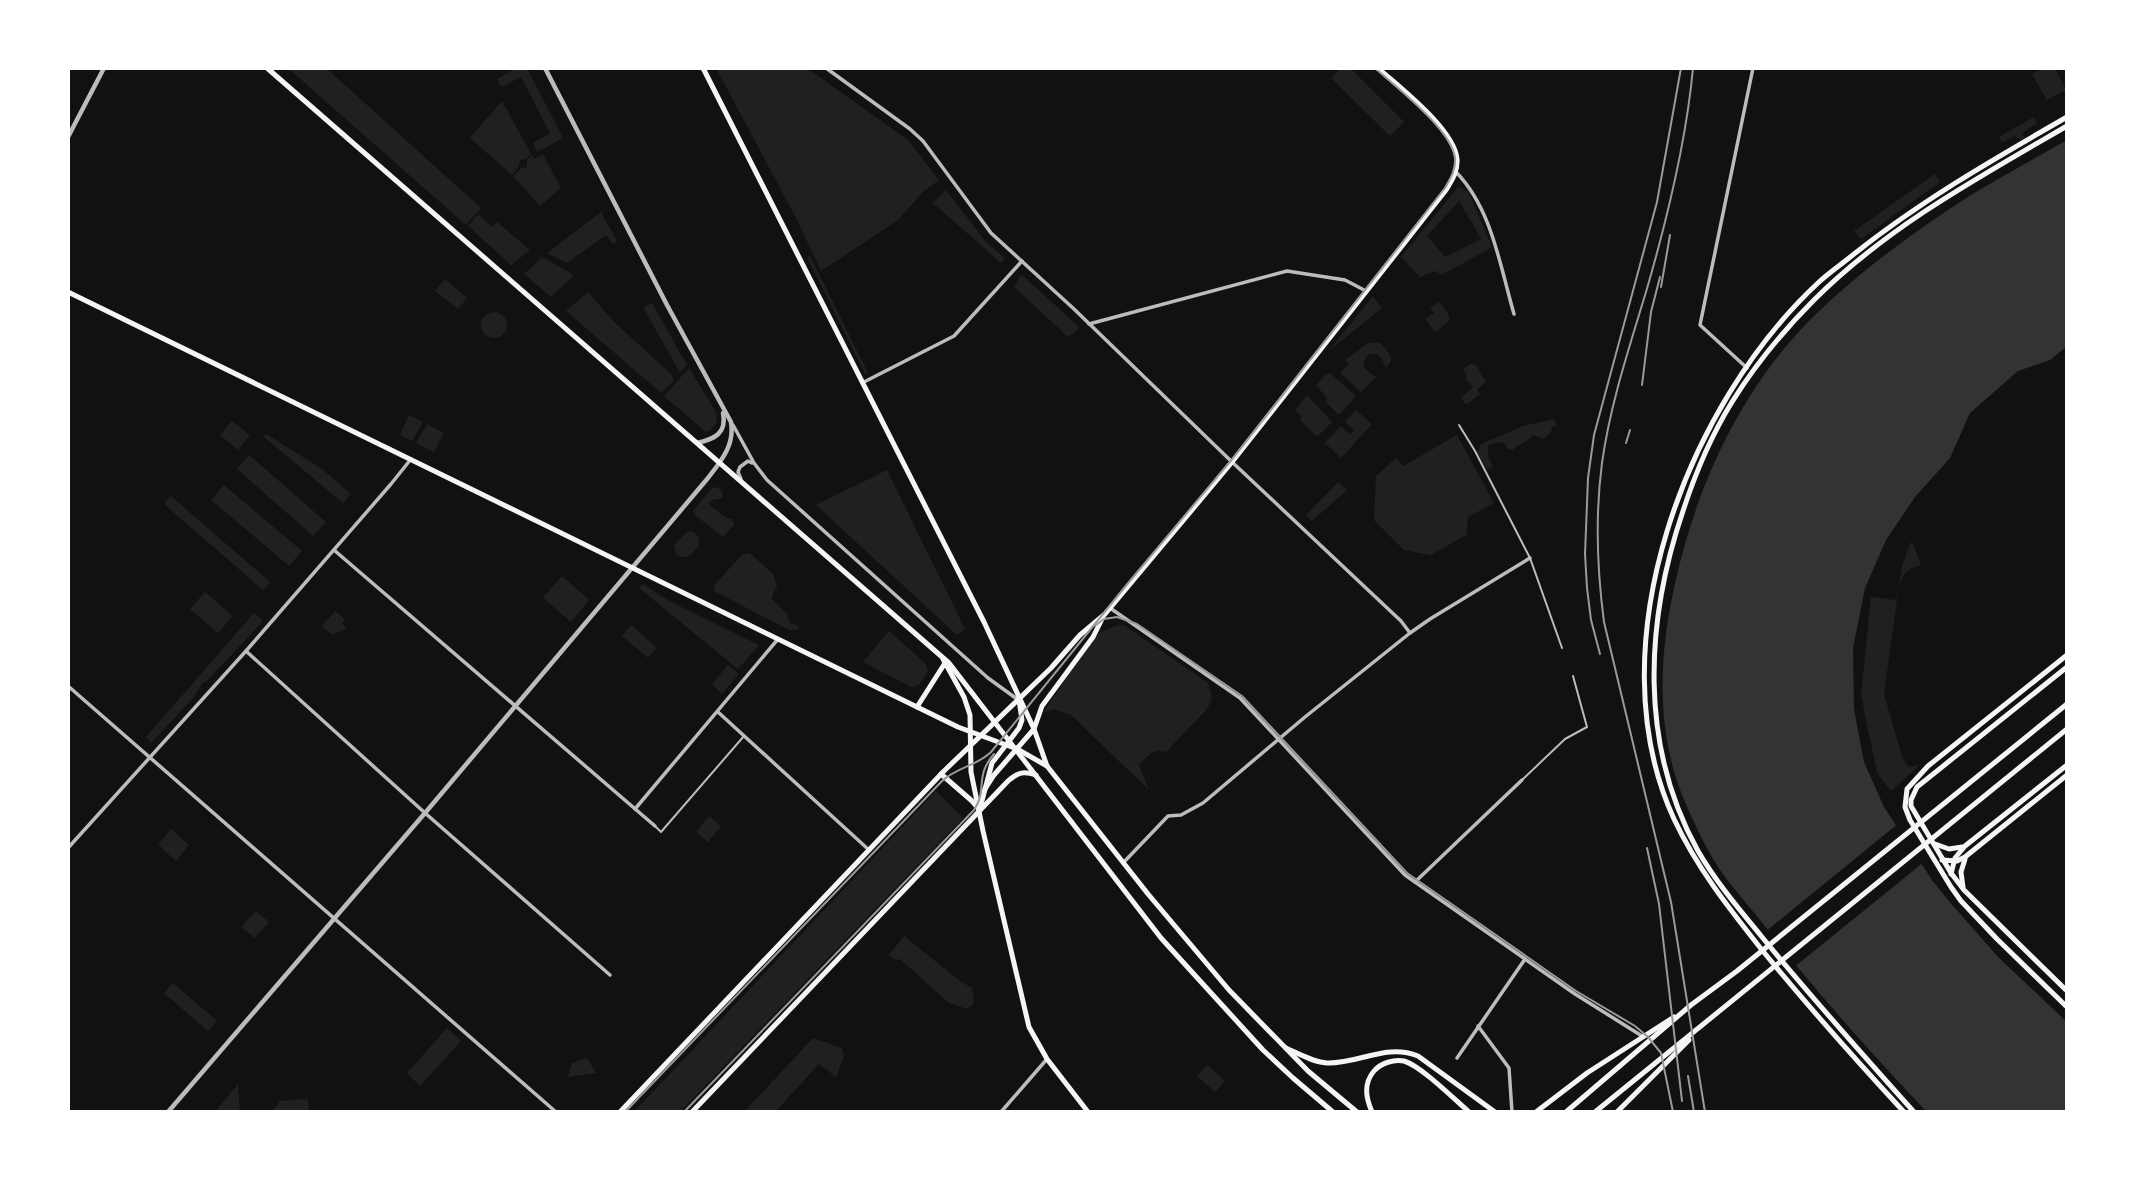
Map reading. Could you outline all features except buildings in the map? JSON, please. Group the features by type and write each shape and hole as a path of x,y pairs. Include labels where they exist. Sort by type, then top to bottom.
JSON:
{"main road":[{"path":"267,68 943,660 996,722 1007,742"},
{"path":"703,68 984,622 1034,729 1047,766 1209,967 1283,1047 1341,1101 1357,1112"},
{"path":"620,1112 941,774 1052,668 1080,635 1105,614 1233,462 1446,190 1456,172 1455,148 1445,132 1377,68"},
{"path":"1904,1112 1790,984 1715,891 1692,855 1672,815 1650,736 1645,693 1646,637 1653,586 1683,485 1717,413 1746,367 1806,295 1904,217 1977,169 2067,117"},
{"path":"1914,1112 1796,979 1721,886 1698,850 1668,779 1655,713 1654,640 1661,586 1672,544 1708,447 1731,403 1752,372 1789,327 1816,298 1861,258 1899,230 1962,187 2067,126"},
{"path":"68,292 970,732 1007,742 1047,766"},
{"path":"985,789 1034,729 1042,706 1093,637 1105,614"},
{"path":"2067,655 1928,766 1910,784 1905,798 1906,813 1951,887 1997,939 2067,1007"},
{"path":"918,707 943,660"},
{"path":"943,660 968,706 971,772 1026,1017 1047,1059 1088,1112"},
{"path":"2067,667 1917,788 1911,800 1911,806 1964,890 2067,990"},
{"path":"980,811 992,763 1019,728 1022,720 1019,700"},
{"path":"1536,1112 1587,1073 1691,1005 1737,971 2067,704"},
{"path":"1595,1112 2067,729"},
{"path":"1017,749 1105,867 1187,968 1263,1049 1333,1112"},
{"path":"1951,887 1954,861 1965,846 2067,765"},
{"path":"692,1112 1015,775 1025,772 1036,775"},
{"path":"941,774 980,811"},
{"path":"1931,855 1954,861 1965,857 2067,775"},
{"path":"1933,842 1950,849 1965,846"},
{"path":"1964,890 1961,872 1965,857"},
{"path":"1566,1112 1691,1005"},
{"path":"1617,1112 1711,1018"},
{"path":"1283,1047 1330,1063 1380,1053 1405,1052 1418,1056 1495,1112"},
{"path":"1372,1112 1367,1100 1367,1083 1372,1073 1382,1065 1396,1060 1411,1065 1469,1112"},
{"path":"1561,1112 1588,1093"}],"street":[{"path":"68,137 104,68"},
{"path":"545,68 722,407 760,474 988,678 1019,700"},
{"path":"826,68 923,141 986,228 1401,621 1410,633"},
{"path":"1752,372 1700,325 1753,68"},
{"path":"1456,172 1468,184 1492,233 1514,314"},
{"path":"862,383 954,336 1022,261"},
{"path":"1089,324 1287,271 1346,280 1366,290"},
{"path":"696,443 712,440 723,429 725,422 722,407"},
{"path":"167,1112 335,919 719,463 731,442 731,422"},
{"path":"68,848 246,651 411,459"},
{"path":"743,484 738,472 740,467 748,461 754,463"},
{"path":"334,550 655,826"},
{"path":"1123,863 1168,816 1181,815 1195,808 1410,633 1530,558"},
{"path":"1110,608 1240,698 1405,875 1575,994 1644,1037"},
{"path":"635,808 778,639"},
{"path":"246,651 610,975"},
{"path":"68,686 556,1112"},
{"path":"717,712 869,850"},
{"path":"1415,882 1522,780"},
{"path":"1457,1058 1525,959"},
{"path":"1478,1027 1509,1068 1512,1112"},
{"path":"1001,1112 1047,1059"}],"lane":[{"path":"1459,425 1530,558 1562,648"},
{"path":"1522,780 1565,739 1587,727 1573,676"},
{"path":"655,826 661,832 744,736"}],"shaded area":[{"path":"326,68 481,208 466,225 289,69"},
{"path":"516,68 527,68 563,138 537,152 533,143 550,133 521,77 501,87 497,79"},
{"path":"716,68 807,68 908,140 939,180 924,191 898,220 821,271 797,220"},
{"path":"1341,68 1350,68 1404,122 1390,136 1331,78"},
{"path":"2042,68 2055,68 2066,90 2047,100 2032,74"},
{"path":"502,101 531,154 520,160 512,175 470,138"},
{"path":"2034,117 2037,123 2022,133 2025,138 2021,140 2015,136 2002,143 1999,137"},
{"path":"2067,140 2067,346 2050,360 2018,371 1970,413 1950,458 1915,497 1886,540 1865,588 1853,648 1854,709 1864,762 1884,807 1947,899 1999,958 2067,1022 2067,1112 1927,1112 1806,977 1724,875 1703,841 1682,795 1668,744 1663,692 1665,640 1683,551 1707,479 1741,411 1784,349 1826,305 1897,246 1968,197"},
{"path":"543,154 561,188 540,206 513,176 521,168 527,167 527,160 532,155 534,159"},
{"path":"1935,174 1940,182 1861,239 1854,231"},
{"path":"1458,187 1468,191 1492,247 1442,275 1435,271 1420,277 1401,257","holes":["1459,201 1481,239 1445,257 1427,236"]},
{"path":"946,190 986,242 1005,258 1001,263 933,203"},
{"path":"601,212 617,241 613,244 606,235 567,263 547,253"},
{"path":"478,214 492,227 497,222 530,250 511,265 468,226"},
{"path":"810,256 868,373 865,374 807,257"},
{"path":"542,257 574,275 551,297 524,274"},
{"path":"1022,275 1078,326 1072,335 1067,336 1014,287"},
{"path":"445,279 467,298 458,309 435,291"},
{"path":"588,292 613,321 672,375 674,380 661,393 566,311"},
{"path":"1373,296 1382,308 1331,349 1331,348"},
{"path":"1440,302 1450,317 1447,323 1435,332 1425,319 1434,313 1430,307"},
{"path":"652,303 687,365 680,373 643,307"},
{"path":"494,312 503,316 507,325 503,334 494,338 485,334 481,325 485,316"},
{"path":"1368,343 1380,343 1391,356 1391,361 1386,368 1377,355 1370,354 1366,358 1364,367 1376,377 1361,392 1340,373 1349,364 1345,360"},
{"path":"1471,364 1476,365 1486,382 1477,389 1480,394 1466,405 1461,398 1473,387 1465,378 1467,376 1463,369"},
{"path":"689,368 716,412 716,424 706,432 664,396"},
{"path":"1330,373 1356,396 1339,415 1325,401 1327,398 1316,385"},
{"path":"1307,395 1332,422 1317,437 1300,420 1302,417 1295,410"},
{"path":"1356,410 1372,424 1341,458 1325,443 1341,426 1350,434 1354,430 1345,422"},
{"path":"409,415 423,422 412,441 400,435"},
{"path":"1554,419 1557,425 1552,427 1544,439 1533,435 1513,450 1508,449 1504,443 1488,445 1488,457 1493,466 1487,470 1477,452 1481,444 1523,426"},
{"path":"232,421 250,435 238,450 220,435"},
{"path":"427,424 444,433 434,452 416,443"},
{"path":"266,434 322,469 351,494 343,503 264,437"},
{"path":"1457,435 1494,503 1468,517 1466,535 1431,555 1404,550 1374,520 1376,476 1396,458 1403,466"},
{"path":"249,455 326,522 313,536 237,469"},
{"path":"887,470 965,629 957,635 816,505"},
{"path":"1338,482 1347,490 1312,521 1306,515"},
{"path":"224,485 302,551 289,566 211,500"},
{"path":"716,487 722,491 723,498 712,500 710,506 732,519 734,525 723,537 693,511 712,488"},
{"path":"171,496 270,582 263,590 164,504"},
{"path":"687,532 698,536 699,545 692,553 683,557 676,554 674,545"},
{"path":"1912,542 1921,565 1907,572 1899,585 1884,694 1905,762 1909,767 1920,765 1891,791 1877,773 1861,695 1871,597 1896,600 1903,563"},
{"path":"747,553 773,574 777,586 771,598 787,614 790,623 799,626 798,630 789,630 714,591 716,583"},
{"path":"562,576 589,600 571,622 543,598"},
{"path":"643,584 669,601 759,645 738,669 639,588"},
{"path":"205,592 233,616 218,633 190,609"},
{"path":"335,611 345,619 342,623 347,628 332,635 322,626"},
{"path":"254,613 263,621 203,683 193,698 151,743 146,737"},
{"path":"631,625 657,648 648,658 622,636"},
{"path":"1124,625 1208,683 1212,699 1207,709 1166,752 1154,752 1139,765 1149,790 1071,715 1053,709 1044,713 1088,644 1104,631"},
{"path":"889,631 926,664 928,671 919,685 911,687 863,662"},
{"path":"728,665 739,674 722,694 712,684"},
{"path":"936,791 963,818 680,1112 634,1112"},
{"path":"709,816 721,826 708,842 696,832"},
{"path":"171,829 189,845 176,861 158,845"},
{"path":"256,911 269,922 255,938 241,927"},
{"path":"904,936 972,988 974,1003 967,1009 949,1003 900,959 896,960 889,955"},
{"path":"173,983 217,1021 208,1031 164,993"},
{"path":"447,1028 461,1041 420,1086 407,1073"},
{"path":"813,1038 842,1048 844,1056 836,1077 819,1064 775,1112 744,1112"},
{"path":"587,1058 596,1073 568,1077 572,1063"},
{"path":"1207,1065 1225,1081 1215,1092 1197,1076"},
{"path":"238,1084 240,1112 215,1112"},
{"path":"308,1099 309,1112 270,1112 278,1105 278,1101"}],"pier":[{"path":"1899,823 1924,862 1793,968 1765,932"}],"tram line":[{"path":"625,1112 942,781 991,752 1234,457 1445,188 1455,166 1452,147 1434,122 1375,68"},
{"path":"1096,625 1104,619 1117,617 1137,624 1242,696 1407,873 1576,991 1635,1026 1661,1053 1673,1112"},
{"path":"684,1112 974,810 980,796 984,769 994,754"}],"railway":[{"path":"1600,654 1591,620 1587,588 1585,554 1588,478 1594,435 1657,202 1681,68"},
{"path":"1693,68 1686,125 1668,210 1605,441 1598,503 1598,542 1604,622 1671,902 1705,1112"},
{"path":"1661,287 1670,235"},
{"path":"1642,385 1651,312 1660,277"},
{"path":"1626,443 1630,430"},
{"path":"1647,848 1659,904 1682,1101"},
{"path":"1688,1076 1694,1112"}]}
